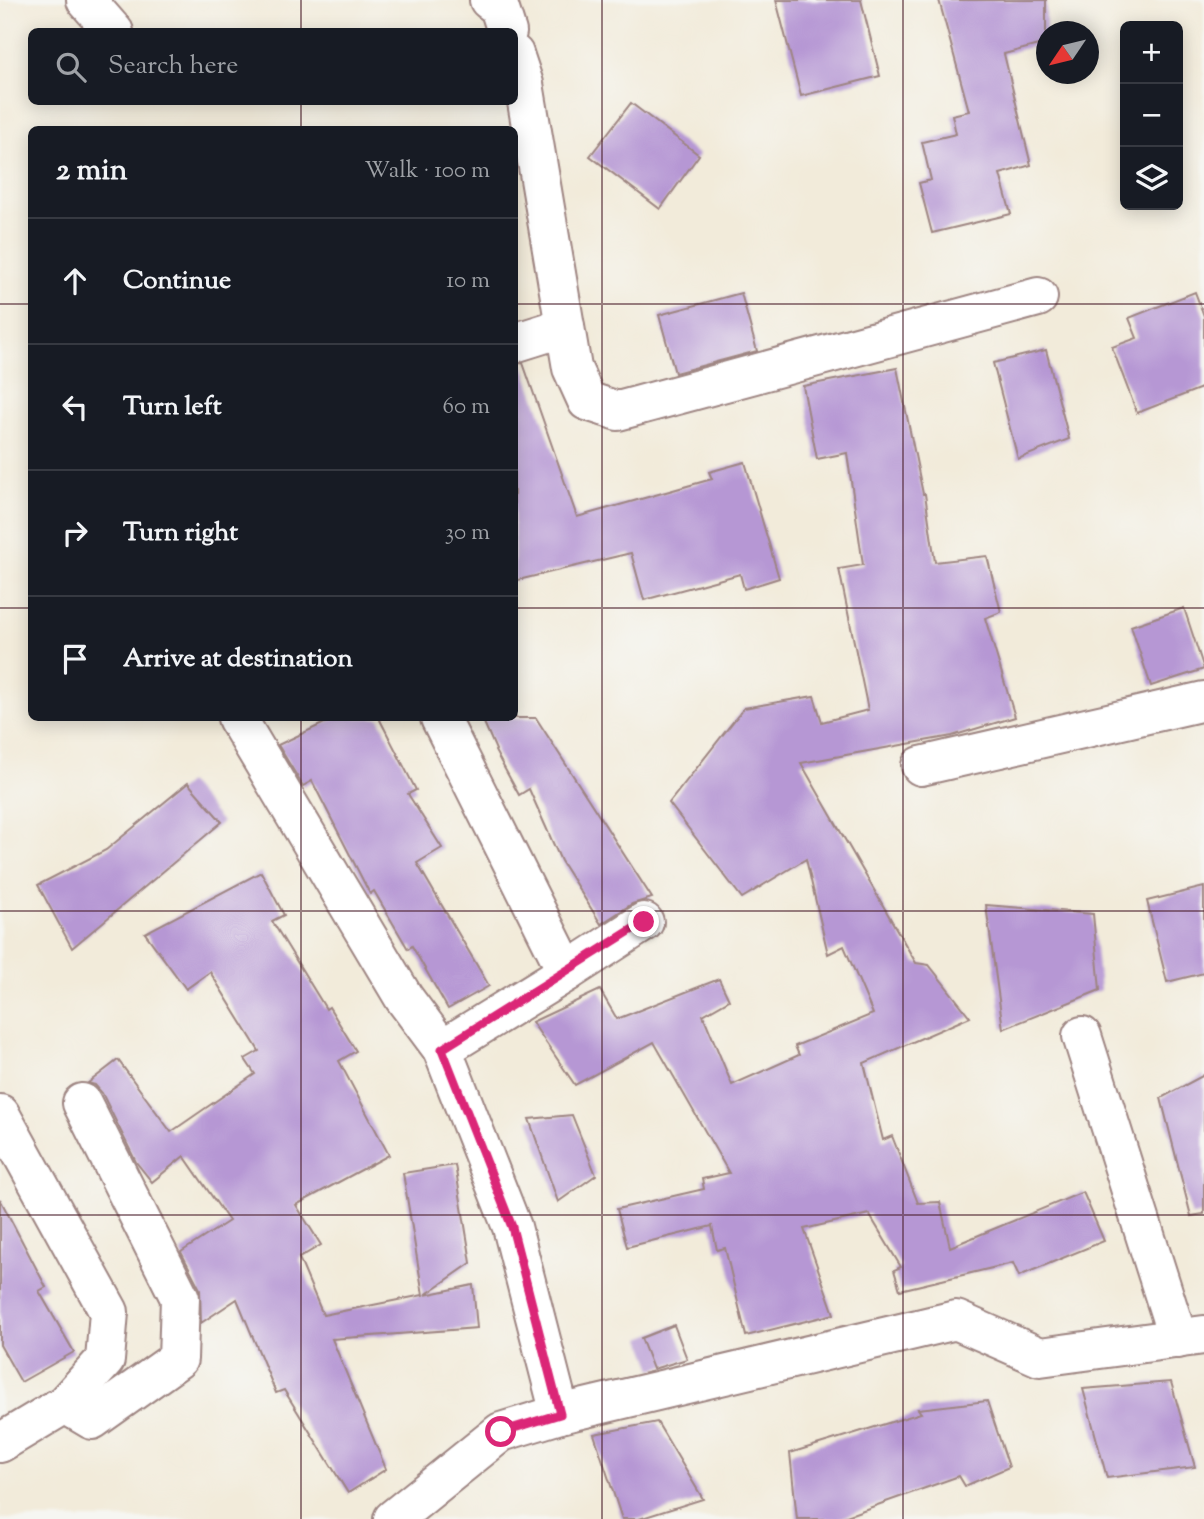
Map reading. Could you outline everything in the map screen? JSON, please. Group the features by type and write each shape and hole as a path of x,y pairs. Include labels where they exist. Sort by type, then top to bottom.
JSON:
{"street":[{"path":"86,0 110,28"},
{"path":"489,0 499,7 506,28"},
{"path":"518,66 524,83 572,368 587,401 618,411 1038,297"},
{"path":"518,342 565,327"},
{"path":"921,766 1204,701"},
{"path":"239,721 404,998 442,1049 512,1227 560,1414"},
{"path":"442,721 567,972"},
{"path":"442,1049 644,922"},
{"path":"393,1519 501,1432 560,1414 956,1320 1040,1357 1191,1337 1082,1036"},
{"path":"65,1404 92,1420 178,1359 180,1298 82,1103"},
{"path":"0,1114 108,1312 104,1360 65,1404 0,1443"}],"building":[{"path":"776,0 861,0 880,76 801,96"},
{"path":"939,0 1046,0 1046,21 1036,21 1036,46 1004,54 1031,165 1000,174 1011,214 932,233 919,183 931,180 922,142 956,134 952,115 969,111"},
{"path":"631,103 699,155 660,209 590,156"},
{"path":"1195,292 1204,316 1204,387 1137,413 1112,347 1137,338 1129,318"},
{"path":"741,293 757,351 675,373 659,315"},
{"path":"1046,350 1069,439 1018,459 993,363"},
{"path":"523,363 577,517 712,479 709,472 745,462 779,578 744,589 740,574 644,600 631,553 518,580 518,364"},
{"path":"897,368 925,494 935,562 987,556 1001,612 985,618 1015,717 952,736 801,763 916,963 929,965 970,1017 864,1063 883,1140 892,1136 918,1203 940,1202 950,1247 1083,1192 1104,1241 1019,1276 1013,1263 900,1290 894,1270 901,1267 869,1214 804,1229 834,1314 746,1336 725,1248 717,1250 712,1226 627,1247 617,1209 704,1189 702,1179 729,1173 654,1042 575,1085 532,1022 600,990 617,1019 719,979 729,1000 703,1015 732,1085 799,1055 795,1046 873,1014 844,946 828,954 806,859 742,898 669,803 744,708 814,696 822,722 868,710 839,569 863,565 847,453 817,459 803,386"},
{"path":"1184,608 1204,669 1151,686 1131,626"},
{"path":"536,718 652,898 632,904 601,924 561,861 529,789 519,795 483,721"},
{"path":"329,721 381,721 416,790 408,794 442,848 417,863 489,986 448,1009 412,946 408,949 374,891 370,894 312,781 303,786 278,745"},
{"path":"188,783 222,822 72,948 38,885 106,850"},
{"path":"261,872 284,915 272,921 326,1009 329,1007 356,1051 339,1061 389,1155 296,1205 321,1245 299,1258 323,1315 423,1295 403,1173 455,1165 471,1263 425,1295 473,1285 477,1328 332,1339 386,1469 348,1493 284,1390 276,1393 237,1299 201,1323 200,1289 181,1252 229,1221 184,1156 152,1182 136,1162 102,1093 95,1085 88,1083 118,1060 171,1132 255,1074 245,1059 259,1051 210,972 186,989 145,933"},
{"path":"1204,887 1204,973 1167,982 1147,901"},
{"path":"986,905 1093,914 1100,990 1003,1029"},
{"path":"1204,1075 1204,1214 1191,1216 1161,1098"},
{"path":"572,1115 596,1175 558,1202 529,1119"},
{"path":"0,1199 46,1287 39,1291 74,1352 21,1382 0,1345"},
{"path":"674,1325 687,1359 653,1369 641,1338"},
{"path":"1171,1382 1195,1467 1107,1478 1083,1389"},
{"path":"987,1401 1009,1467 965,1486 959,1476 838,1519 797,1519 790,1453 921,1413 918,1409"},
{"path":"657,1422 703,1499 639,1519 622,1519 594,1434"}],"route":[{"path":"501,1432 560,1414 512,1227 442,1049 644,922"}]}
